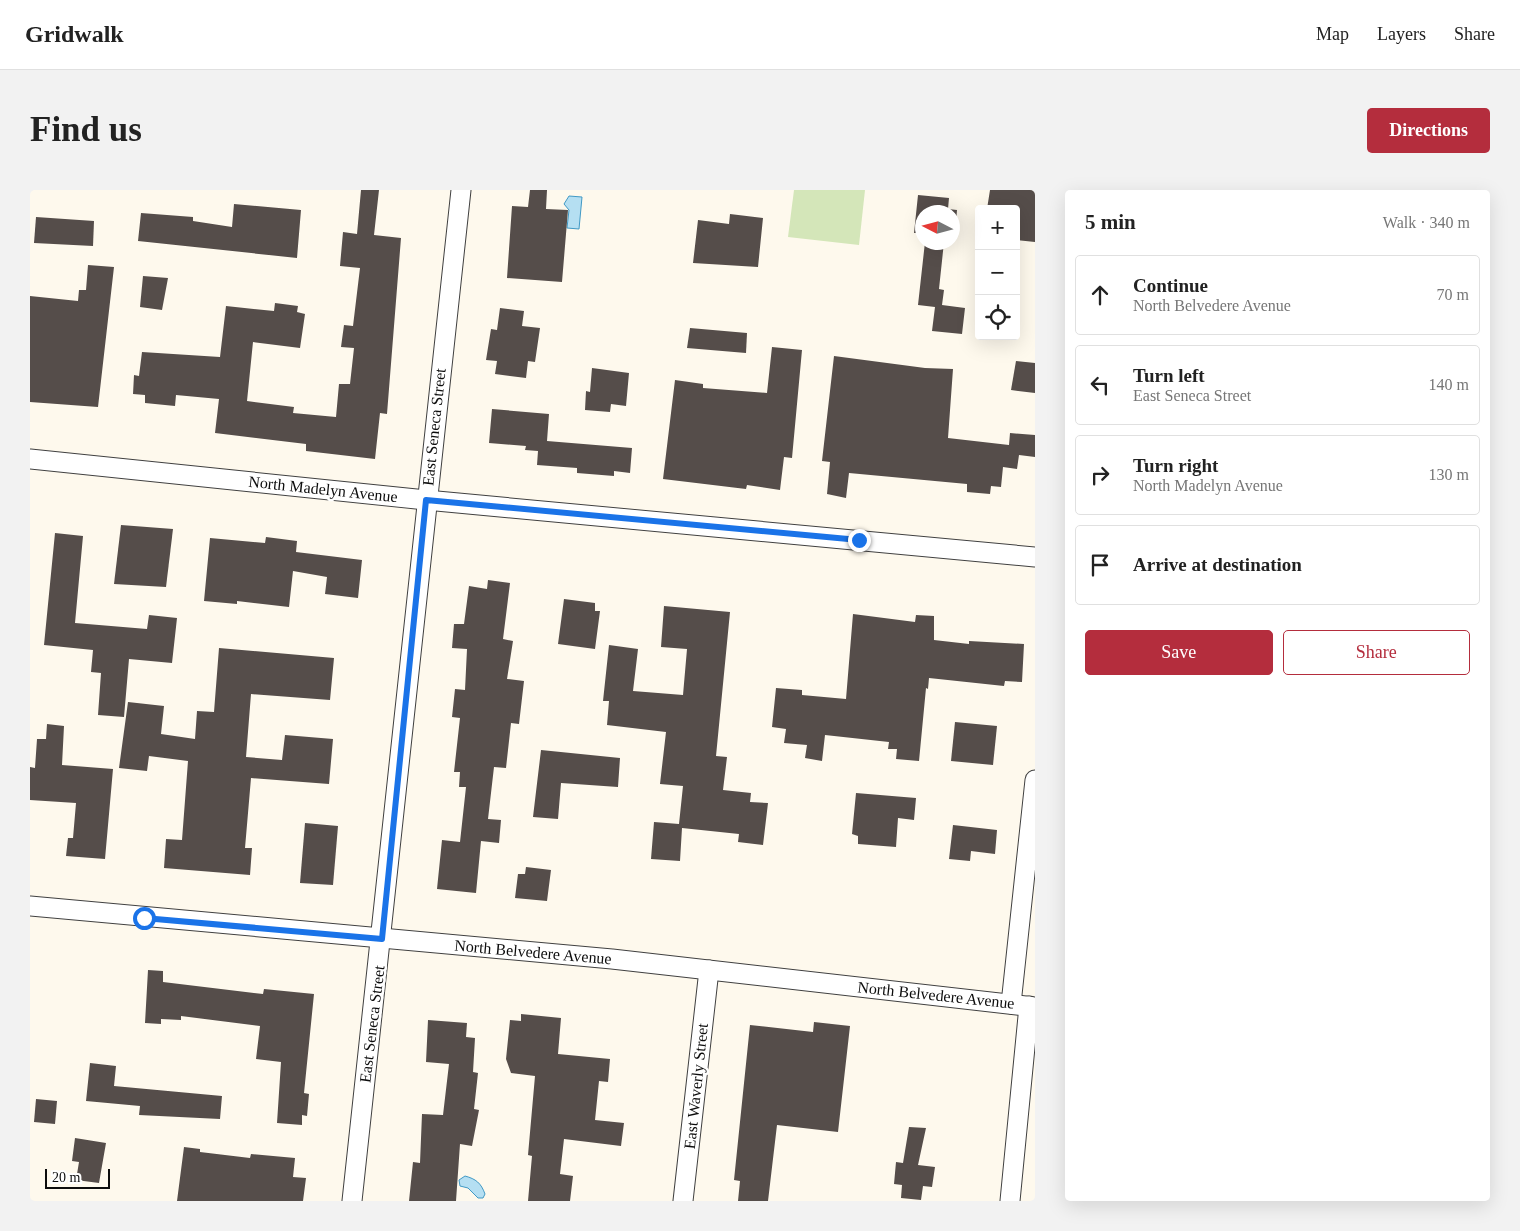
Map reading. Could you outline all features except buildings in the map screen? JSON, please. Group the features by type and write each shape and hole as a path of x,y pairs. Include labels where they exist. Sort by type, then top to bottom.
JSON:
{"street":[{"name":"East Seneca Street","path":"352,1201 382,939 426,500 461,190"},
{"name":"North Madelyn Avenue","path":"30,459 426,500 1035,556"},
{"path":"1011,1004 1035,780"},
{"name":"North Belvedere Avenue","path":"30,906 708,970 1032,1006"},
{"name":"East Waverly Street","path":"683,1201 708,970"},
{"path":"1010,1201 1032,1006"}],"green space":[{"path":"794,190 865,190 859,245 788,237"}],"water":[{"path":"569,196 582,197 579,229 567,228 569,210 564,204"},
{"path":"465,1176 480,1184 485,1194 483,1198 478,1198 468,1188 460,1186 459,1180"}],"route":[{"path":"144,918 382,939 426,500 859,540"}]}
